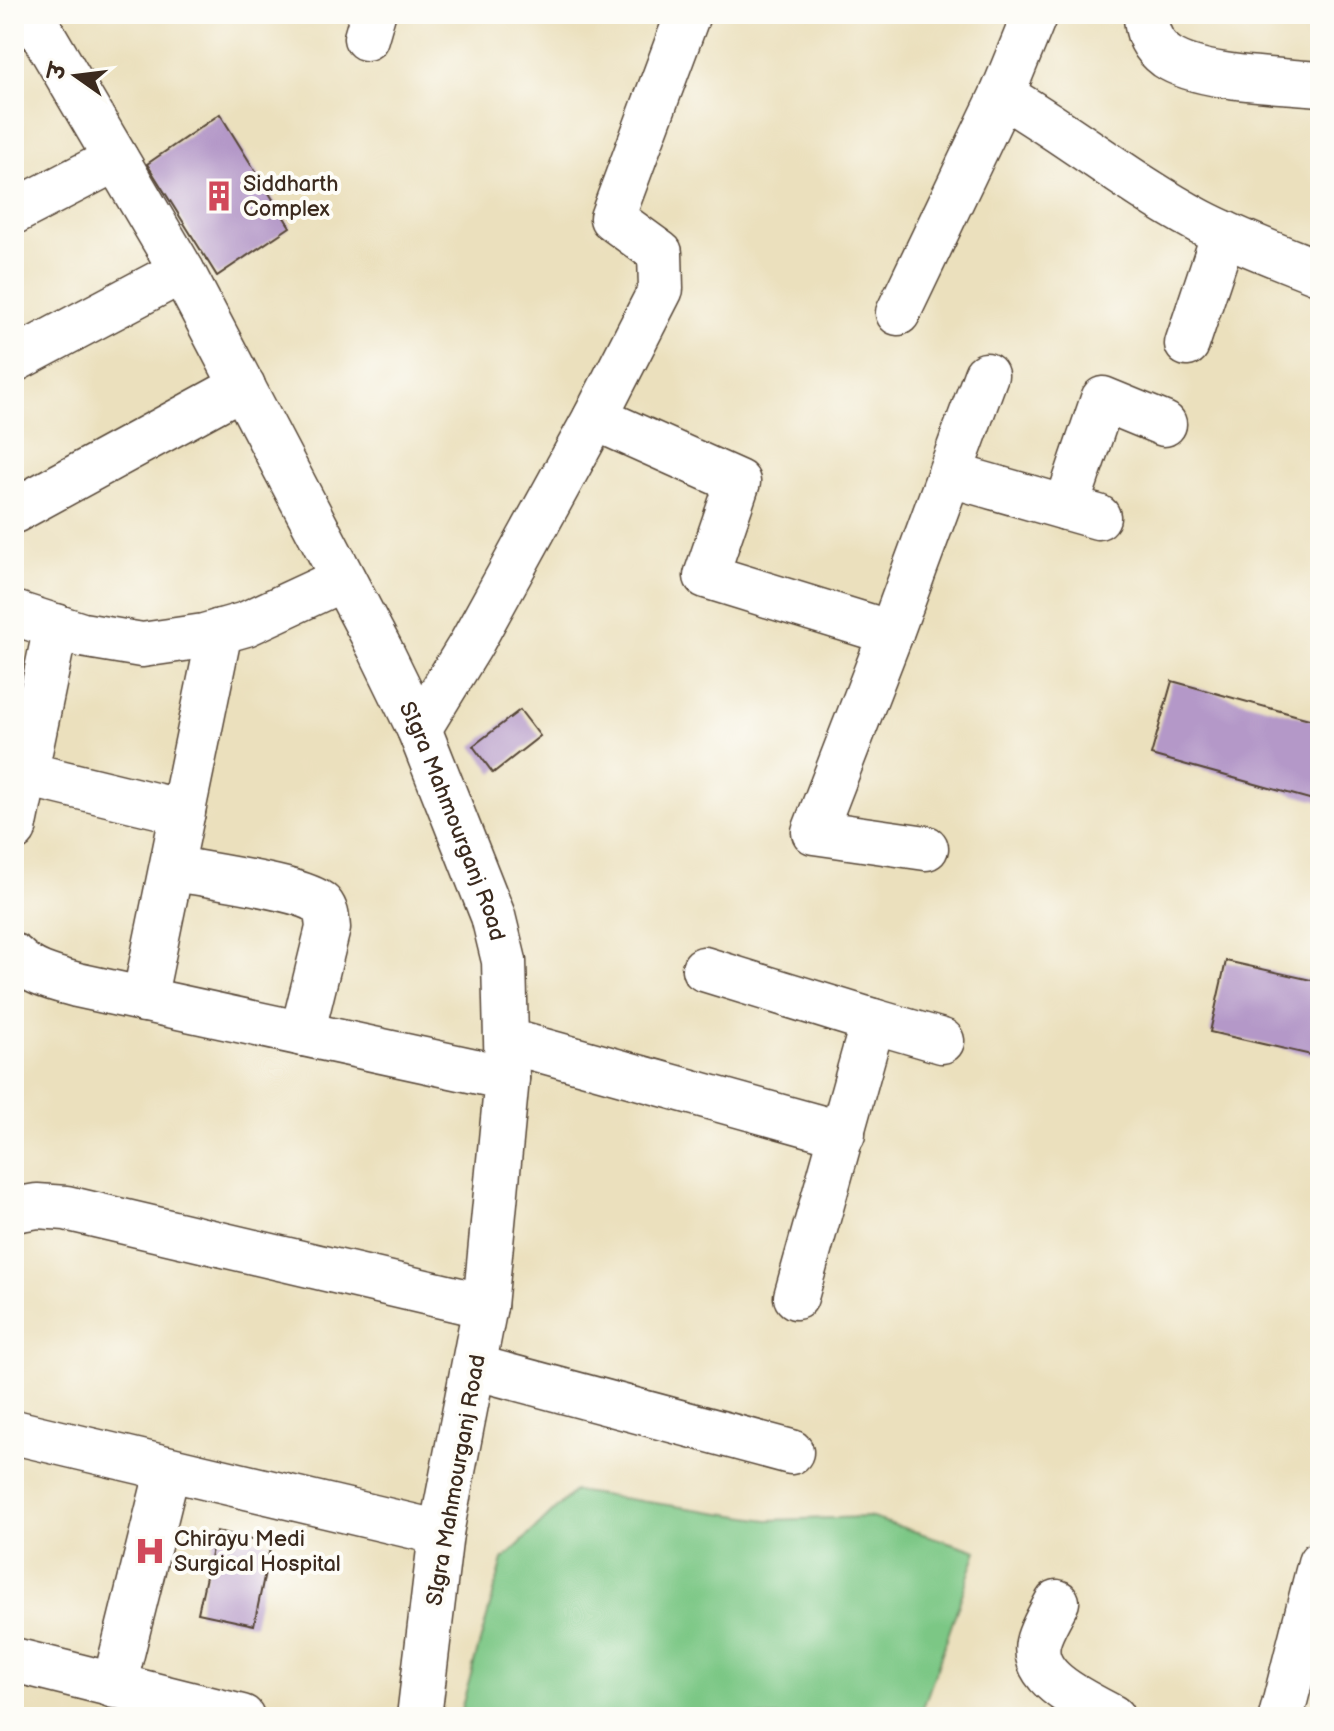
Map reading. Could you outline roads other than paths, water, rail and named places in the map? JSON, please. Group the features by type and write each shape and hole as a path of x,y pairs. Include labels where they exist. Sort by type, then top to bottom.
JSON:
{"street":[{"path":"419,729 471,644 595,418 661,289 660,253 612,218 688,14"},
{"path":"898,313 1002,95 1035,14"},
{"path":"1146,14 1148,35 1156,47 1168,58 1188,67 1230,75 1320,84"},
{"name":"SIgra Mahmourganj Road","path":"31,39 116,159 182,271 343,579 419,729 493,916 504,961 507,1059 485,1306 441,1533 419,1717"},
{"path":"1002,95 1161,198 1224,233 1318,272"},
{"path":"14,212 116,159"},
{"path":"1187,344 1224,233"},
{"path":"14,360 182,271"},
{"path":"926,848 814,832 951,475 986,375"},
{"path":"14,511 243,386"},
{"path":"951,475 1082,513 1103,399 1164,424"},
{"path":"595,418 738,482 706,576 891,633"},
{"path":"14,613 82,635 142,645 204,636 246,624 343,579"},
{"path":"14,829 56,626"},
{"path":"144,1000 220,631"},
{"path":"26,774 183,812"},
{"path":"172,868 307,896 320,904 327,915 328,928 302,1034"},
{"path":"14,956 22,965 49,978 302,1034 507,1059 843,1134"},
{"path":"704,969 942,1041"},
{"path":"796,1297 873,1021"},
{"path":"14,1210 37,1206 66,1208 485,1306"},
{"path":"474,1367 791,1452"},
{"path":"14,1432 441,1533"},
{"path":"114,1686 168,1469"},
{"path":"1281,1717 1320,1563"},
{"path":"1057,1602 1039,1638 1037,1651 1040,1665 1051,1679 1069,1693 1112,1717"},
{"path":"14,1660 242,1717"},
{"path":"1311,1717 1320,1680"}],"place":[{"name":"Siddharth Complex","path":"219,196"},
{"name":"Chirayu Medi Surgical Hospital","path":"150,1551"}]}
